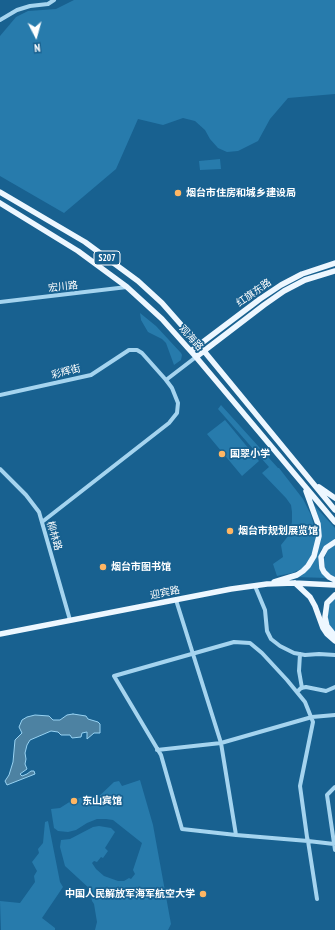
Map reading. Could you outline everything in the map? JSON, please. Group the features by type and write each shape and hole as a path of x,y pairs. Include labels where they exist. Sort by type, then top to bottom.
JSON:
{"main road":[{"name":"观海路","path":"0,192 84,242 138,281 162,303 199,344"},
{"name":"观海路","path":"0,204 78,251 127,288 162,319 191,351 335,522"},
{"name":"红旗东路","path":"191,351 281,285 302,274 335,263"},
{"name":"红旗东路","path":"196,357 284,291 305,280 335,271"},
{"name":"S207","path":"199,344 204,351"},
{"name":"观海路","path":"204,351 310,479"},
{"name":"S207","path":"310,479 335,510"},
{"path":"310,479 335,498"},
{"path":"267,584 297,575 308,566 314,556 319,536 318,524 305,487"},
{"path":"335,542 326,548 321,557 324,572 335,580"},
{"path":"294,583 310,597 323,628 335,641"},
{"name":"迎宾路","path":"0,634 267,584 294,583 335,585"},
{"path":"335,595 327,603 325,617 327,626 335,636"}],"street":[{"path":"0,20 17,10 30,6 48,4 54,0"},
{"path":"0,204 8,197"},
{"name":"宏川路","path":"0,302 127,288"},
{"name":"彩辉街","path":"0,395 91,375 129,350 137,350 142,353 166,380"},
{"path":"42,522 169,423 177,413 178,403 172,388 166,380 196,357"},
{"name":"柳林路","path":"0,469 26,495 39,512 70,620"},
{"path":"254,586 265,610 267,630 271,639 280,646 294,653 335,655"},
{"path":"176,600 221,743 236,835"},
{"path":"317,899 308,841 300,786 313,722 312,717 305,702 262,653 250,643 234,642 114,676 161,756 182,829 236,835 308,841 334,844"},
{"path":"300,654 299,670 302,688"},
{"path":"297,692 302,688 326,691 335,687"},
{"path":"157,750 221,743 312,717 335,715"},
{"path":"335,787 327,795 335,850"}],"shaded area":[{"path":"74,0 335,0 335,94 288,98 270,119 258,141 238,151 227,152 218,148 210,139 205,130 195,121 183,118 163,125 138,119 116,169 64,213 0,176 0,36 16,17 28,11 56,9"},
{"path":"220,159 221,169 200,170 199,161"},
{"path":"140,313 156,326 181,353 181,360 174,365 166,343 162,339 148,332 141,320"},
{"path":"221,405 279,468 303,499 311,515 316,540 314,550 307,563 301,569 292,573 277,576 273,564 283,557 281,545 289,535 292,522 291,505 262,473 269,467 218,409"},
{"path":"225,420 259,461 242,476 207,434"},
{"path":"314,505 335,528 335,540 321,550 318,560 320,568 328,578 294,577 314,560 320,522"},
{"path":"335,545 335,578 330,576 325,568 324,559 328,550"},
{"path":"335,598 335,632 327,620 328,607"},
{"path":"73,714 86,716 88,719 98,722 100,724 100,733 94,733 87,739 87,732 82,733 81,737 72,738 70,735 61,735 58,732 51,731 30,740 25,753 25,764 27,769 20,774 22,776 34,771 35,774 7,785 5,781 9,775 13,762 15,740 22,733 19,727 22,720 35,715 49,716 53,720 60,720 67,715"},
{"path":"140,780 153,825 171,924 168,930 95,930 97,922 90,889 65,866 60,847 61,840 70,839 93,827 99,826 111,828 115,832 105,848 108,851 103,858 101,857 97,862 94,861 92,863 104,876 118,881 124,881 129,878 131,879 135,874 133,870 142,843 113,820 106,819 97,819 76,830 68,832 58,831 54,828 51,809 60,808 71,801 88,795 95,800 114,782 119,781 122,786"},
{"path":"48,821 60,882 63,887 42,918 55,928 55,930 1,930 0,901 20,903 35,882 34,876 37,871 32,862 39,853 38,849 43,843 45,822"}],"place":[{"name":"烟台市住房和城乡建设局","path":"178,193"},
{"name":"国翠小学","path":"222,454"},
{"name":"烟台市规划展览馆","path":"230,531"},
{"name":"烟台市图书馆","path":"103,567"},
{"name":"东山宾馆","path":"74,801"},
{"name":"中国人民解放军海军航空大学","path":"203,894"}]}
